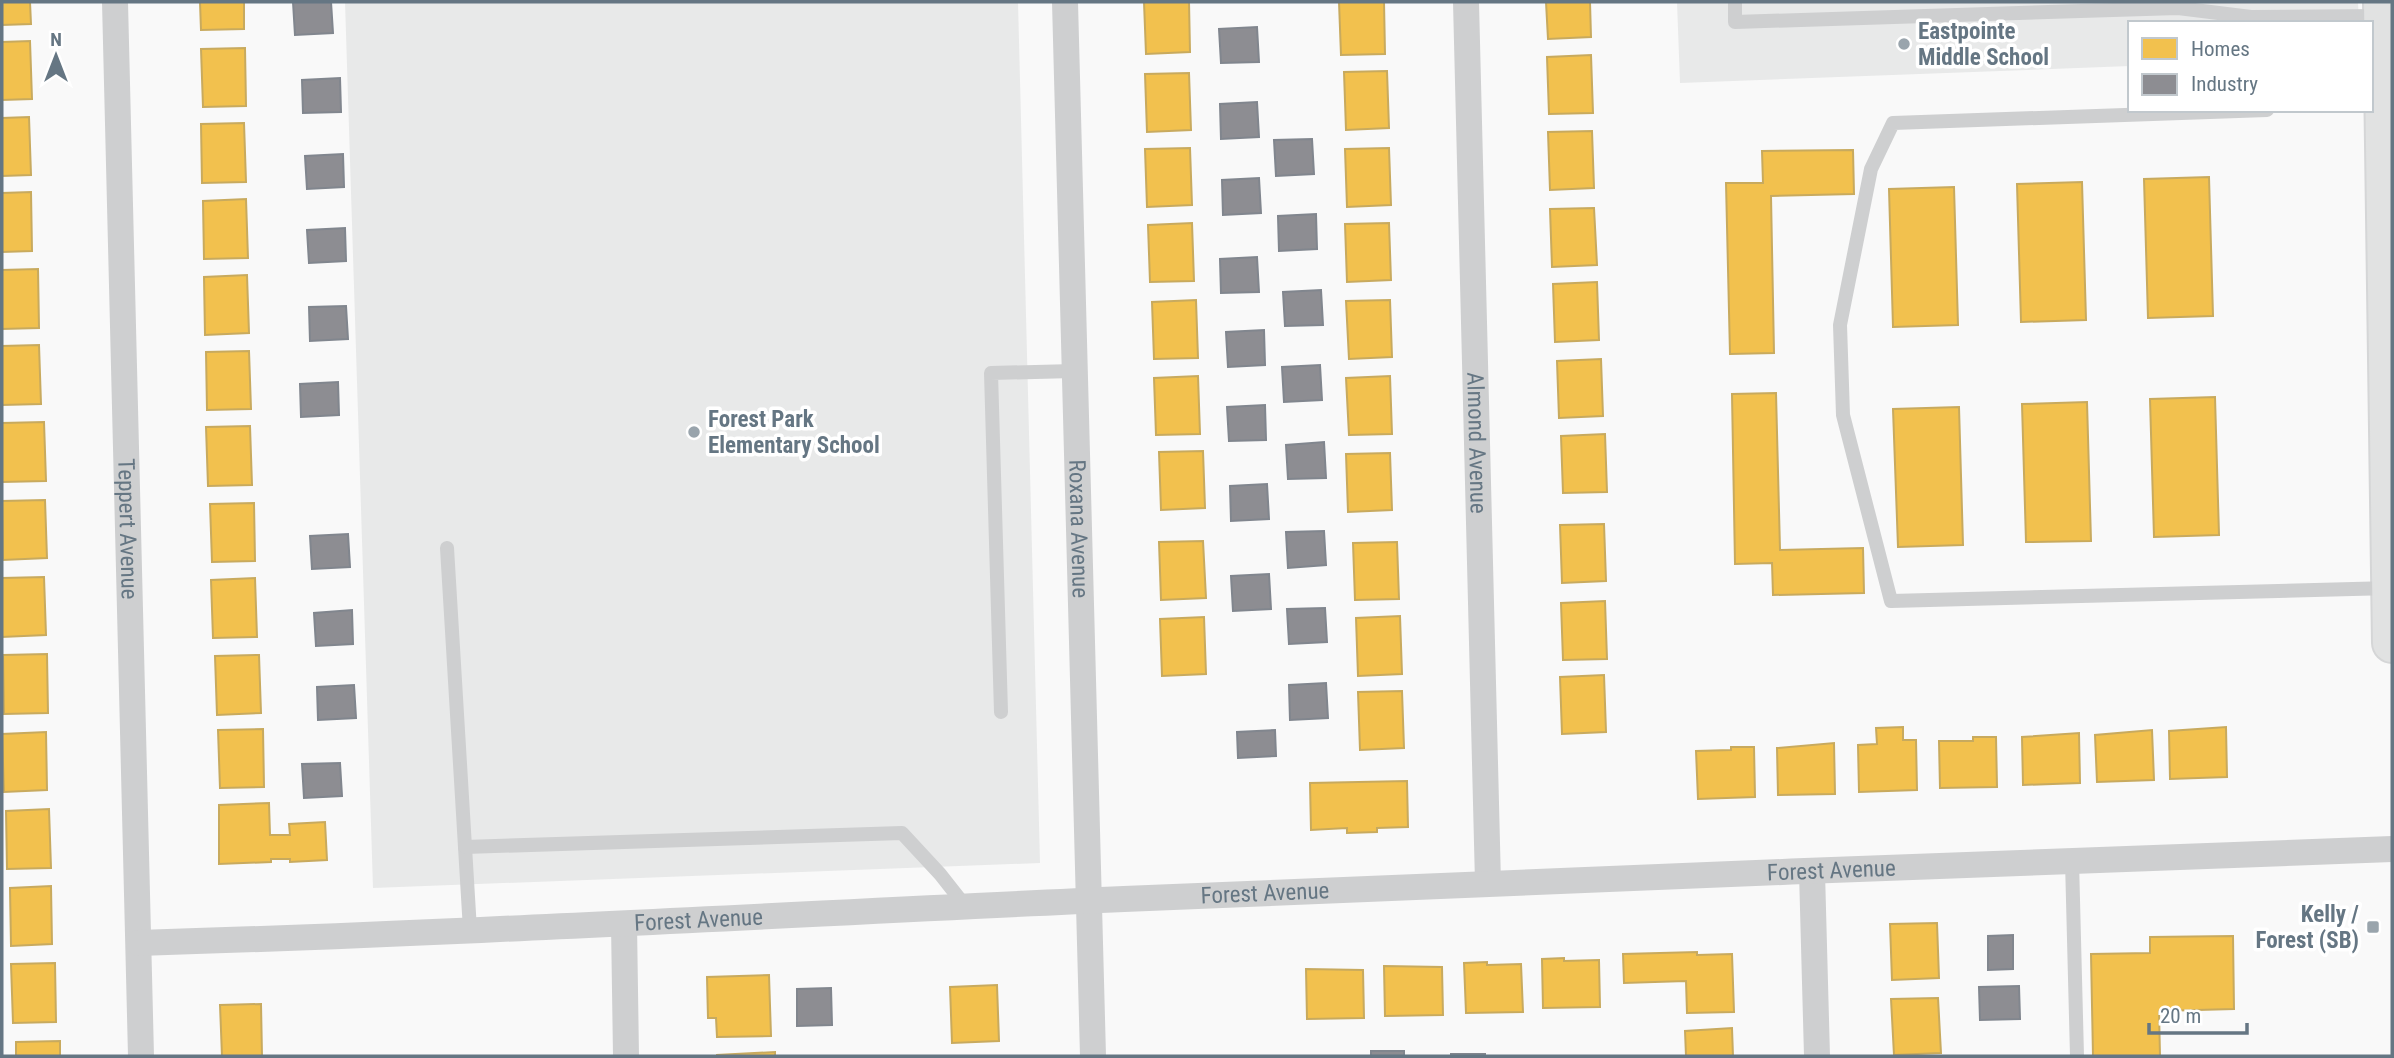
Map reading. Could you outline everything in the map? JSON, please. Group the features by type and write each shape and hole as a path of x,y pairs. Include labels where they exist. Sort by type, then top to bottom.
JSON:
{"street":[{"name":"Teppert Avenue","path":"115,2 141,1056"},
{"name":"Roxana Avenue","path":"1065,2 1093,1056"},
{"name":"Almond Avenue","path":"1466,2 1488,883"},
{"path":"2383,9 2378,107 2392,643"},
{"name":"Forest Avenue","path":"139,943 624,924 1488,883 2392,849"},
{"path":"1812,872 1817,1056"},
{"path":"624,924 626,1056"}],"lane":[{"path":"1735,2 1735,22 1968,8 2178,8 2251,17 2383,9"},
{"path":"2205,112 1893,122 1871,169 1840,325 1843,415 1891,601 2391,588"},
{"path":"1000,712 991,373 1074,371"},
{"path":"447,548 470,930"},
{"path":"465,847 902,833 966,907"},
{"path":"2073,862 2077,1056"}],"shaded area":[{"name":"Forest Park Elementary School","path":"345,2 1018,2 1040,863 373,888"},
{"name":"Eastpointe Middle School","path":"1677,2 2358,2 2359,21 2128,21 2128,66 1680,83"}],"building: Homes":[{"path":"2,2 30,2 31,24 2,25"},
{"path":"200,2 244,2 244,29 201,30"},
{"path":"1144,2 1189,2 1190,52 1146,54"},
{"path":"1339,2 1384,2 1385,54 1341,55"},
{"path":"1546,2 1590,2 1591,37 1548,39"},
{"path":"30,41 32,99 2,100 2,42"},
{"path":"245,48 246,106 203,107 201,49"},
{"path":"1591,55 1593,113 1549,114 1547,57"},
{"path":"1387,71 1389,128 1346,130 1344,72"},
{"path":"1189,73 1191,130 1147,132 1145,74"},
{"path":"29,117 31,175 2,176 2,118"},
{"path":"244,123 246,182 202,183 201,124"},
{"path":"1592,131 1594,188 1550,190 1548,132"},
{"path":"1190,148 1192,205 1147,207 1145,149"},
{"path":"1389,148 1391,205 1347,207 1345,149"},
{"path":"1853,150 1854,194 1771,196 1774,353 1730,354 1726,183 1763,183 1762,151"},
{"path":"2209,177 2213,316 2148,318 2144,179"},
{"path":"2082,182 2086,320 2021,322 2017,184"},
{"path":"1954,187 1958,325 1893,327 1889,189"},
{"path":"31,192 32,251 2,252 2,193"},
{"path":"246,199 248,258 204,259 203,201"},
{"path":"1594,208 1597,265 1552,267 1550,209"},
{"path":"1192,223 1194,281 1150,282 1148,225"},
{"path":"1389,223 1391,280 1347,282 1345,224"},
{"path":"38,269 39,328 2,329 2,270"},
{"path":"247,275 249,333 205,335 204,277"},
{"path":"1597,282 1599,340 1555,342 1553,284"},
{"path":"1196,300 1198,358 1154,359 1152,302"},
{"path":"1390,300 1392,357 1349,359 1346,301"},
{"path":"39,345 41,404 2,405 2,346"},
{"path":"249,351 251,409 207,410 206,352"},
{"path":"1601,359 1603,416 1559,418 1557,361"},
{"path":"1198,376 1200,434 1156,435 1154,378"},
{"path":"1390,376 1392,434 1349,435 1346,378"},
{"path":"1776,393 1780,550 1863,548 1864,593 1773,595 1772,563 1735,564 1732,394"},
{"path":"2215,397 2219,535 2154,537 2150,399"},
{"path":"2087,402 2091,541 2026,542 2022,404"},
{"path":"1959,407 1963,545 1898,547 1893,409"},
{"path":"44,422 46,481 2,482 2,423"},
{"path":"250,426 252,485 208,486 206,427"},
{"path":"1605,434 1607,492 1563,493 1561,436"},
{"path":"1203,451 1205,508 1161,510 1159,452"},
{"path":"1390,453 1392,510 1348,512 1346,454"},
{"path":"45,500 47,558 3,560 2,501"},
{"path":"254,503 255,561 212,562 210,504"},
{"path":"1604,524 1606,581 1562,583 1560,525"},
{"path":"1203,541 1206,598 1161,600 1159,542"},
{"path":"1397,542 1399,599 1355,600 1353,543"},
{"path":"44,577 46,635 2,637 2,578"},
{"path":"255,578 257,637 213,638 211,580"},
{"path":"1605,601 1607,659 1563,660 1561,603"},
{"path":"1400,616 1402,674 1358,676 1356,618"},
{"path":"1204,617 1206,674 1162,676 1160,619"},
{"path":"47,654 48,713 4,714 3,655"},
{"path":"259,655 261,713 217,715 215,656"},
{"path":"1604,675 1606,732 1562,734 1560,677"},
{"path":"1402,691 1404,748 1360,750 1358,692"},
{"path":"1903,727 1903,740 1916,740 1917,790 1859,792 1858,745 1877,744 1876,728"},
{"path":"2226,727 2227,777 2170,779 2169,731"},
{"path":"263,729 264,787 220,788 218,730"},
{"path":"2152,730 2154,780 2097,782 2095,735"},
{"path":"46,732 47,790 4,792 2,734"},
{"path":"2079,733 2080,783 2023,785 2022,737"},
{"path":"1973,737 1996,737 1997,787 1940,788 1939,741 1973,741"},
{"path":"1834,743 1835,794 1778,795 1777,748"},
{"path":"1731,747 1754,747 1755,797 1698,799 1696,751 1731,750"},
{"path":"1407,781 1408,827 1347,833 1347,828 1311,830 1310,783"},
{"path":"269,803 270,835 290,835 289,824 325,822 327,860 290,862 290,859 271,859 271,862 219,864 219,805"},
{"path":"49,809 51,868 7,869 6,811"},
{"path":"51,886 52,944 11,946 10,888"},
{"path":"1937,923 1939,978 1892,980 1890,924"},
{"path":"2233,936 2234,1009 2159,1011 2160,1056 2093,1056 2091,954 2150,953 2150,937"},
{"path":"1697,952 1697,955 1732,954 1734,1012 1687,1013 1686,981 1624,983 1623,954"},
{"path":"1564,958 1564,961 1599,960 1600,1007 1543,1008 1542,959"},
{"path":"1487,962 1487,965 1521,964 1523,1012 1466,1013 1464,963"},
{"path":"55,963 56,1022 13,1023 11,964"},
{"path":"1384,966 1442,967 1443,1015 1385,1016"},
{"path":"1306,969 1363,970 1364,1018 1307,1019"},
{"path":"769,975 771,1036 717,1037 716,1018 708,1018 707,977"},
{"path":"997,985 999,1041 952,1043 950,987"},
{"path":"1938,998 1941,1053 1894,1055 1891,999"},
{"path":"261,1004 262,1056 222,1056 220,1005"},
{"path":"1732,1028 1733,1056 1686,1056 1685,1031"},
{"path":"60,1041 60,1056 16,1056 16,1042"},
{"path":"775,1052 775,1056 717,1056 717,1055"}],"building: Industry":[{"path":"293,2 331,2 333,33 295,35"},
{"path":"1257,27 1259,62 1221,63 1219,29"},
{"path":"340,78 341,112 303,113 302,80"},
{"path":"1257,102 1259,137 1221,139 1220,104"},
{"path":"1312,139 1314,174 1276,176 1274,140"},
{"path":"343,154 344,187 307,189 305,156"},
{"path":"1259,178 1261,213 1223,215 1222,180"},
{"path":"1316,214 1317,249 1279,251 1278,216"},
{"path":"345,228 346,261 309,263 307,230"},
{"path":"1257,257 1259,292 1221,293 1220,259"},
{"path":"1321,290 1323,325 1285,326 1283,292"},
{"path":"346,306 348,339 310,341 309,307"},
{"path":"1264,330 1265,365 1228,367 1226,332"},
{"path":"1320,365 1322,400 1284,402 1282,367"},
{"path":"338,382 339,415 301,417 300,384"},
{"path":"1265,405 1266,440 1229,441 1227,407"},
{"path":"1324,442 1326,478 1288,479 1286,445"},
{"path":"1267,484 1269,519 1231,521 1230,486"},
{"path":"1324,531 1326,565 1288,568 1286,532"},
{"path":"348,534 350,567 312,569 310,536"},
{"path":"1269,574 1271,609 1233,611 1231,576"},
{"path":"1325,608 1327,642 1289,644 1287,609"},
{"path":"352,610 353,644 316,646 314,613"},
{"path":"1326,683 1328,718 1290,720 1289,685"},
{"path":"354,685 356,718 318,720 317,687"},
{"path":"1275,730 1276,756 1238,758 1237,732"},
{"path":"340,763 342,796 304,798 302,764"},
{"path":"2013,935 2013,969 1988,970 1988,936"},
{"path":"2019,986 2020,1019 1980,1020 1979,987"},
{"path":"831,988 832,1025 797,1026 797,989"},
{"path":"1371,1051 1404,1051 1404,1056 1371,1056"},
{"path":"1485,1054 1485,1056 1451,1056"}],"place":[{"name":"Eastpointe Middle School","path":"1904,44"},
{"name":"Forest Park Elementary School","path":"694,432"},
{"name":"Kelly / Forest (SB)","path":"2373,927"}]}
